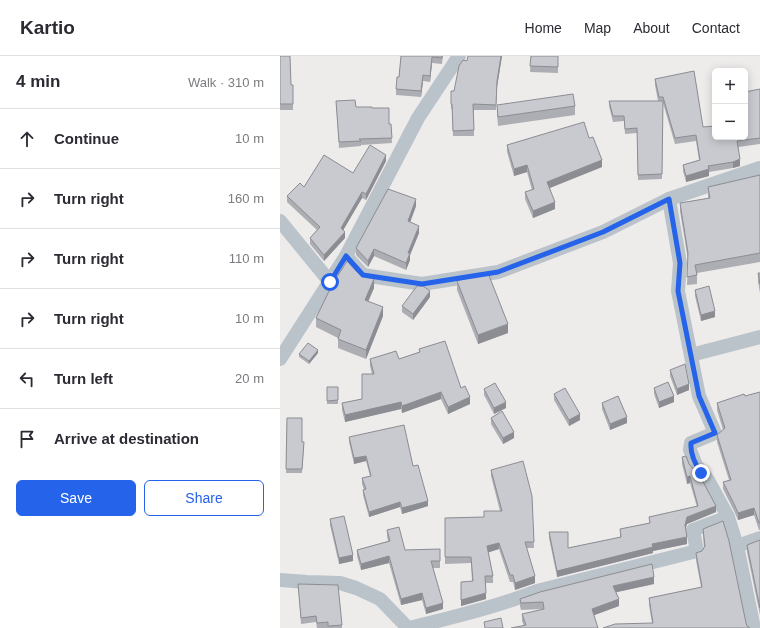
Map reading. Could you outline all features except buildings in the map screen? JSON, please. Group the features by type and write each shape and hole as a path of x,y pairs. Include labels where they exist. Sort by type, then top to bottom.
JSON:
{"street":[{"path":"280,359 346,256 418,118 459,56"},
{"path":"346,256 363,275 422,284 498,272 603,232 669,199 760,168"},
{"path":"669,199 680,263 678,291 699,396 715,433 691,443 690,450 696,466 708,480 728,517 737,546 754,628"},
{"path":"280,221 330,282"},
{"path":"691,355 760,337"},
{"path":"280,580 340,582 380,599 409,628 476,612 513,601 537,591 697,551 693,530 728,517"},
{"path":"737,546 760,538"}],"route":[{"path":"330,282 346,256 363,275 422,284 498,272 603,232 669,199 680,263 678,291 699,396 715,433 691,443 690,450 696,466 701,473"}]}
